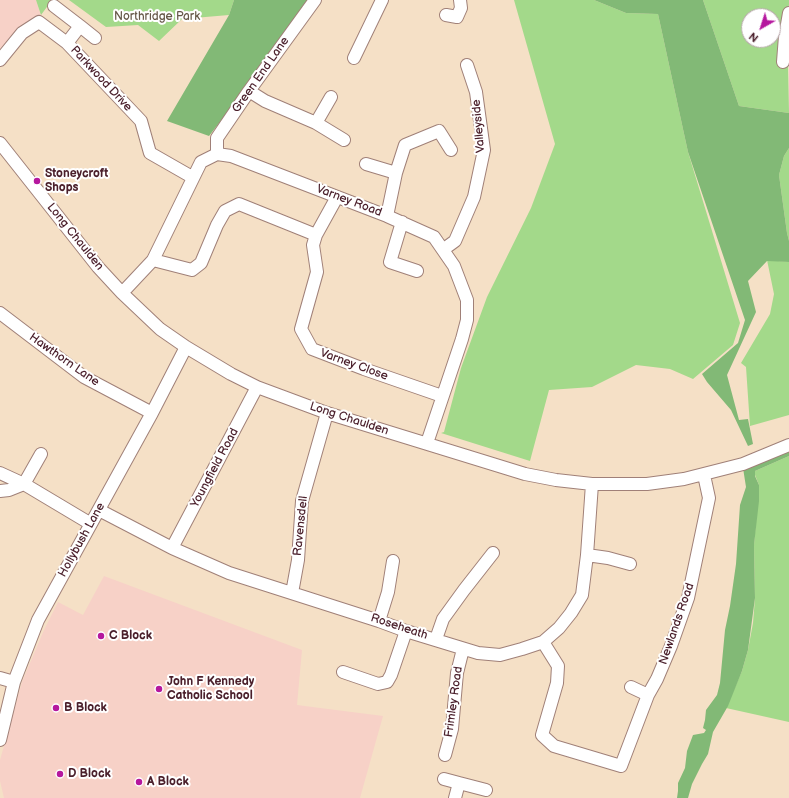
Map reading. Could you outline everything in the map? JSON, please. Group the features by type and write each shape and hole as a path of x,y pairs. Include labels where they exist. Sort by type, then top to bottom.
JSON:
{"street":[{"name":"Green End Lane","path":"217,154 217,138 315,0"},
{"path":"354,58 382,0"},
{"path":"446,15 457,17 461,8 460,0"},
{"path":"54,6 95,38"},
{"path":"783,62 784,36 789,13"},
{"name":"Parkwood Drive","path":"0,60 22,33 38,22 67,43 141,121 150,153 192,177"},
{"path":"67,43 80,26"},
{"name":"Valleyside","path":"444,249 455,241 474,197 484,150 476,92 467,65"},
{"path":"249,91 265,101 316,124 344,140"},
{"path":"316,124 331,97"},
{"path":"387,216 396,173 405,145 439,130 451,150"},
{"name":"Long Chaulden","path":"0,143 98,267 122,293 160,329 186,347 231,374 257,387 327,413 525,474 556,480 592,484 647,484 684,480 743,464 789,445"},
{"path":"122,293 153,260 192,177 201,162 217,154"},
{"name":"Varney Road","path":"217,154 231,156 402,222 434,237 444,249 454,266 467,300 467,320 462,339 426,443"},
{"path":"366,164 396,173"},
{"path":"153,260 192,270 202,263 217,225 225,211 239,204 316,235 337,197"},
{"path":"402,222 390,262 417,271"},
{"name":"Varney Close","path":"316,235 313,245 317,272 300,328 312,349 442,396"},
{"name":"Hawthorn Lane","path":"0,314 84,378 152,413"},
{"name":"Hollybush Lane","path":"0,740 14,682 38,620 152,413 186,347"},
{"name":"Youngfield Road","path":"172,548 257,387"},
{"name":"Ravensdell","path":"292,593 298,560 302,500 327,413"},
{"path":"0,491 9,490 24,484 41,454"},
{"path":"0,473 24,484 91,524"},
{"name":"Newlands Road","path":"543,642 558,666 558,683 542,735 554,746 621,766 648,695 660,672 688,598 709,498 704,475"},
{"name":"Roseheath","path":"99,510 172,548 229,573 478,653 500,655 522,650 543,642 564,623 572,613 582,595 587,555 592,484"},
{"path":"436,639 443,619 493,553"},
{"path":"587,555 608,558 630,564"},
{"path":"379,621 388,592 394,561"},
{"path":"343,672 378,684 387,682 391,675 406,631"},
{"name":"Frimley Road","path":"445,755 452,729 457,673 463,648"},
{"path":"0,678 14,682"},
{"path":"631,687 648,695"},
{"path":"444,779 486,790"},
{"path":"455,798 459,784"}],"shaded area":[{"path":"0,0 36,0 41,15 23,24 0,49"},
{"name":"John F Kennedy Catholic School","path":"104,576 302,650 297,705 383,716 360,798 4,798 0,781 0,760 22,682 44,630 58,602 83,615"}],"green space":[{"path":"36,0 52,0 41,15"},
{"name":"Northridge Park","path":"69,0 234,0 229,15 182,19 159,41 138,25 106,27"},
{"path":"234,0 312,0 300,19 209,136 167,121 229,15"},
{"path":"514,0 594,0 626,13 658,14 688,152 740,323 733,345 693,379 670,369 636,365 592,387 549,390 530,461 441,433 444,432 461,368 487,297 531,208 555,144"},
{"path":"594,0 703,0 739,106 789,113 789,148 784,156 779,175 789,241 789,262 767,261 748,281 756,312 727,375 739,420 748,419 753,444 748,446 731,410 702,374 738,343 745,320 688,152 658,14 626,13"},
{"path":"703,0 789,0 782,35 782,60 788,66 789,113 739,106"},
{"path":"789,148 789,241 779,175 784,156"},
{"path":"767,260 789,262 789,415 750,426 746,367 741,363 770,314 774,294"},
{"path":"789,448 789,456 755,471 755,476 759,485 759,501 754,545 755,598 748,650 742,671 728,706 713,732 708,754 692,784 688,798 677,798 678,783 685,768 687,751 693,735 704,733 706,730 703,728 706,710 717,695 720,683 725,630 736,564 740,505 746,487 743,468"},
{"path":"789,456 789,722 726,708 742,671 753,623 755,598 754,545 759,485 755,471"}],"place":[{"name":"Stoneycroft Shops","path":"37,181"},
{"name":"C Block","path":"101,636"},
{"name":"John F Kennedy Catholic School","path":"159,689"},
{"name":"B Block","path":"56,708"},
{"name":"D Block","path":"60,774"},
{"name":"A Block","path":"139,782"}]}
